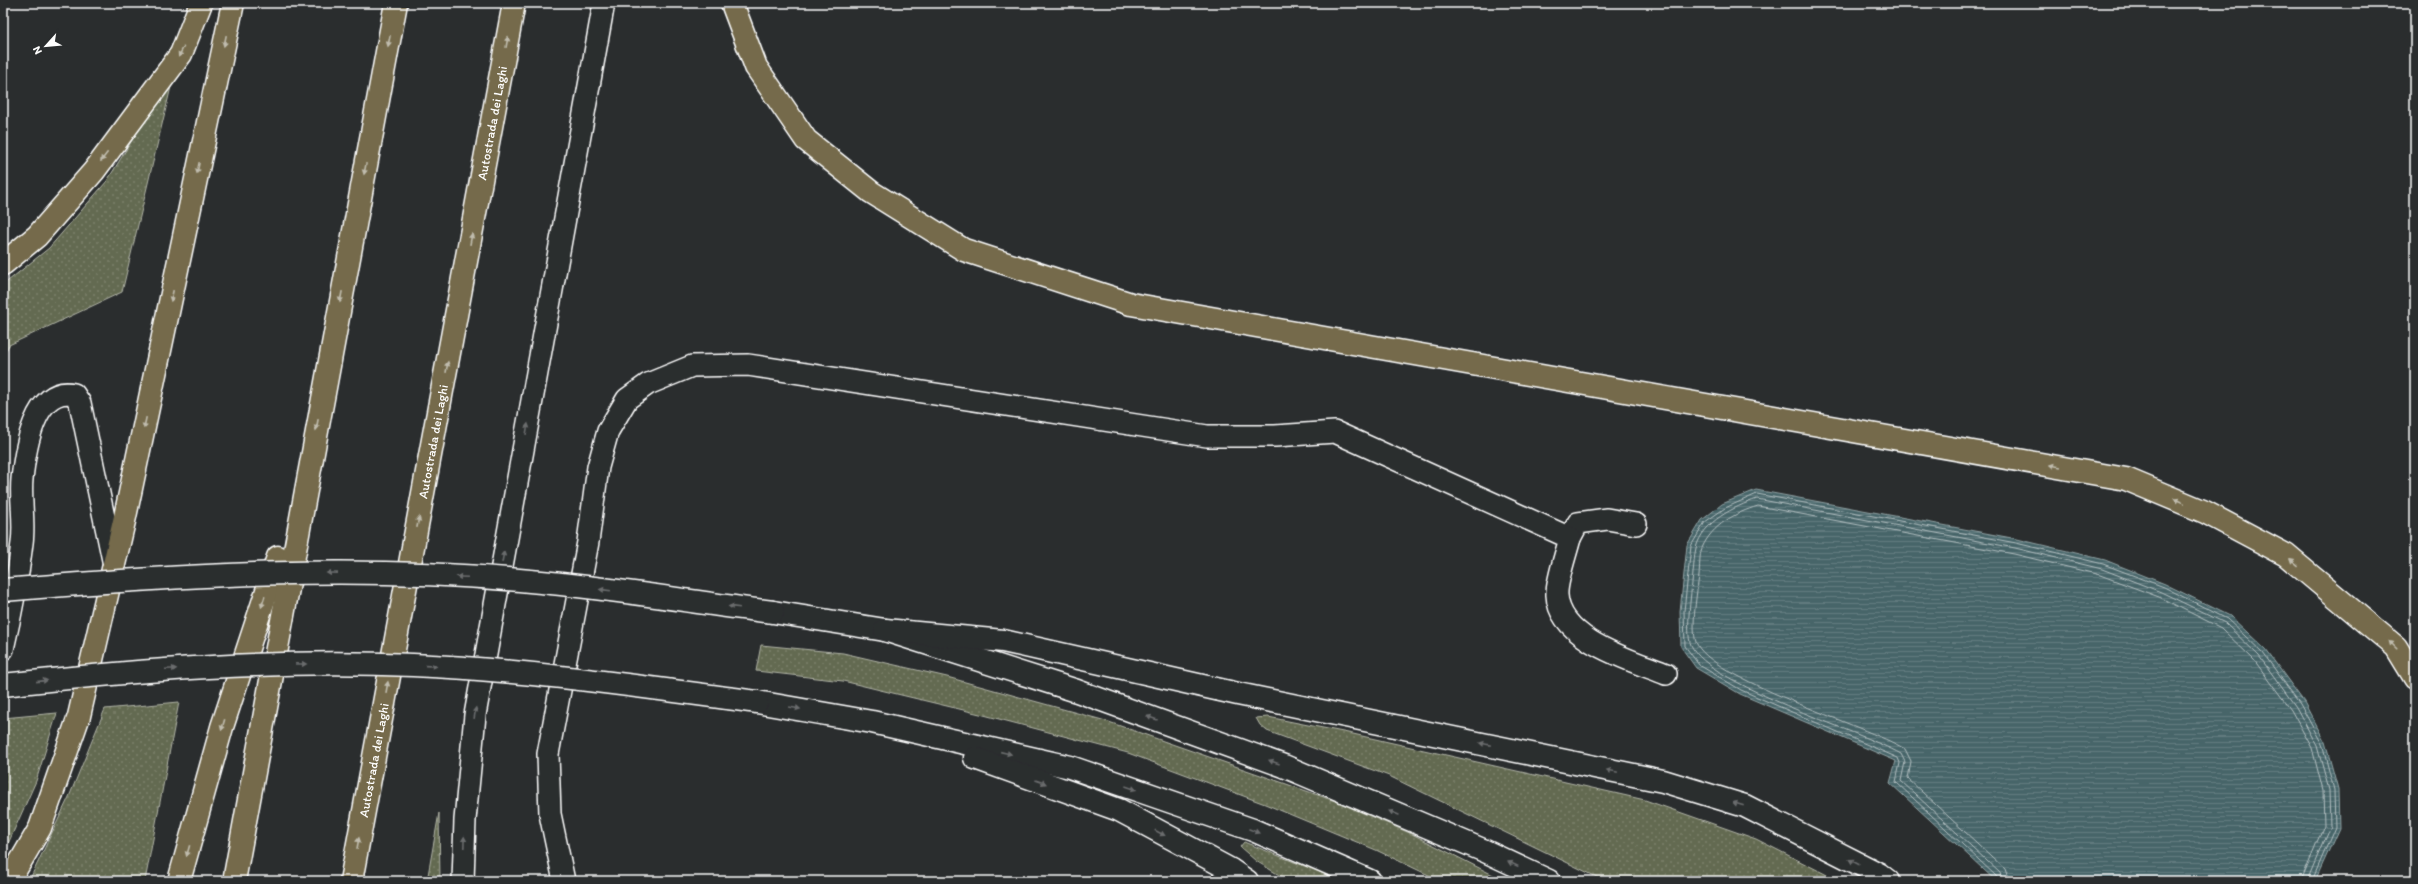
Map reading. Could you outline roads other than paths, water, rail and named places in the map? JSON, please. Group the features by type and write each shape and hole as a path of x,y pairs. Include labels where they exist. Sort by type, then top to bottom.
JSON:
{"highway":[{"path":"3,264 37,236 94,171 181,54 201,3"},
{"path":"9,881 40,828 79,716 114,565 233,3"},
{"path":"234,881 396,3"},
{"name":"Autostrada dei Laghi","path":"351,881 514,3"},
{"path":"732,3 756,67 806,140 871,192 964,250 1131,304 2126,479 2205,512 2286,555 2396,647 2415,678"},
{"path":"179,881 222,727 311,459"}],"main road":[{"path":"3,590 146,578 280,572 431,575 530,581 773,612 885,630 1003,642 1238,694 1663,782 1745,806 1879,874 1888,881"},
{"path":"885,630 1077,691 1284,766 1478,848 1549,881"},
{"path":"3,685 136,671 264,664 412,665 520,672 757,702 872,722 1070,768 1252,830 1370,881"},
{"path":"872,722 1119,810 1231,870 1247,881"}],"lane":[{"path":"463,881 465,820 475,715 604,3"},
{"path":"564,881 550,814 548,754 588,542 600,460 608,431 627,399 648,384 692,366 748,365 1207,436 1275,436 1335,432 1570,538"},
{"path":"3,649 23,542 22,480 30,432 39,410 54,395 65,392 74,394 80,403 114,565"},
{"path":"1636,524 1607,519 1578,523 1570,538 1557,594 1562,612 1579,634 1611,653 1666,674"}],"water":[{"path":"1756,490 2017,539 2105,560 2165,584 2230,616 2266,650 2304,702 2325,742 2338,789 2339,828 2315,881 1996,881 1890,783 1896,761 1740,694 1696,668 1681,647 1680,611 1687,545 1702,520 1722,504"}]}
